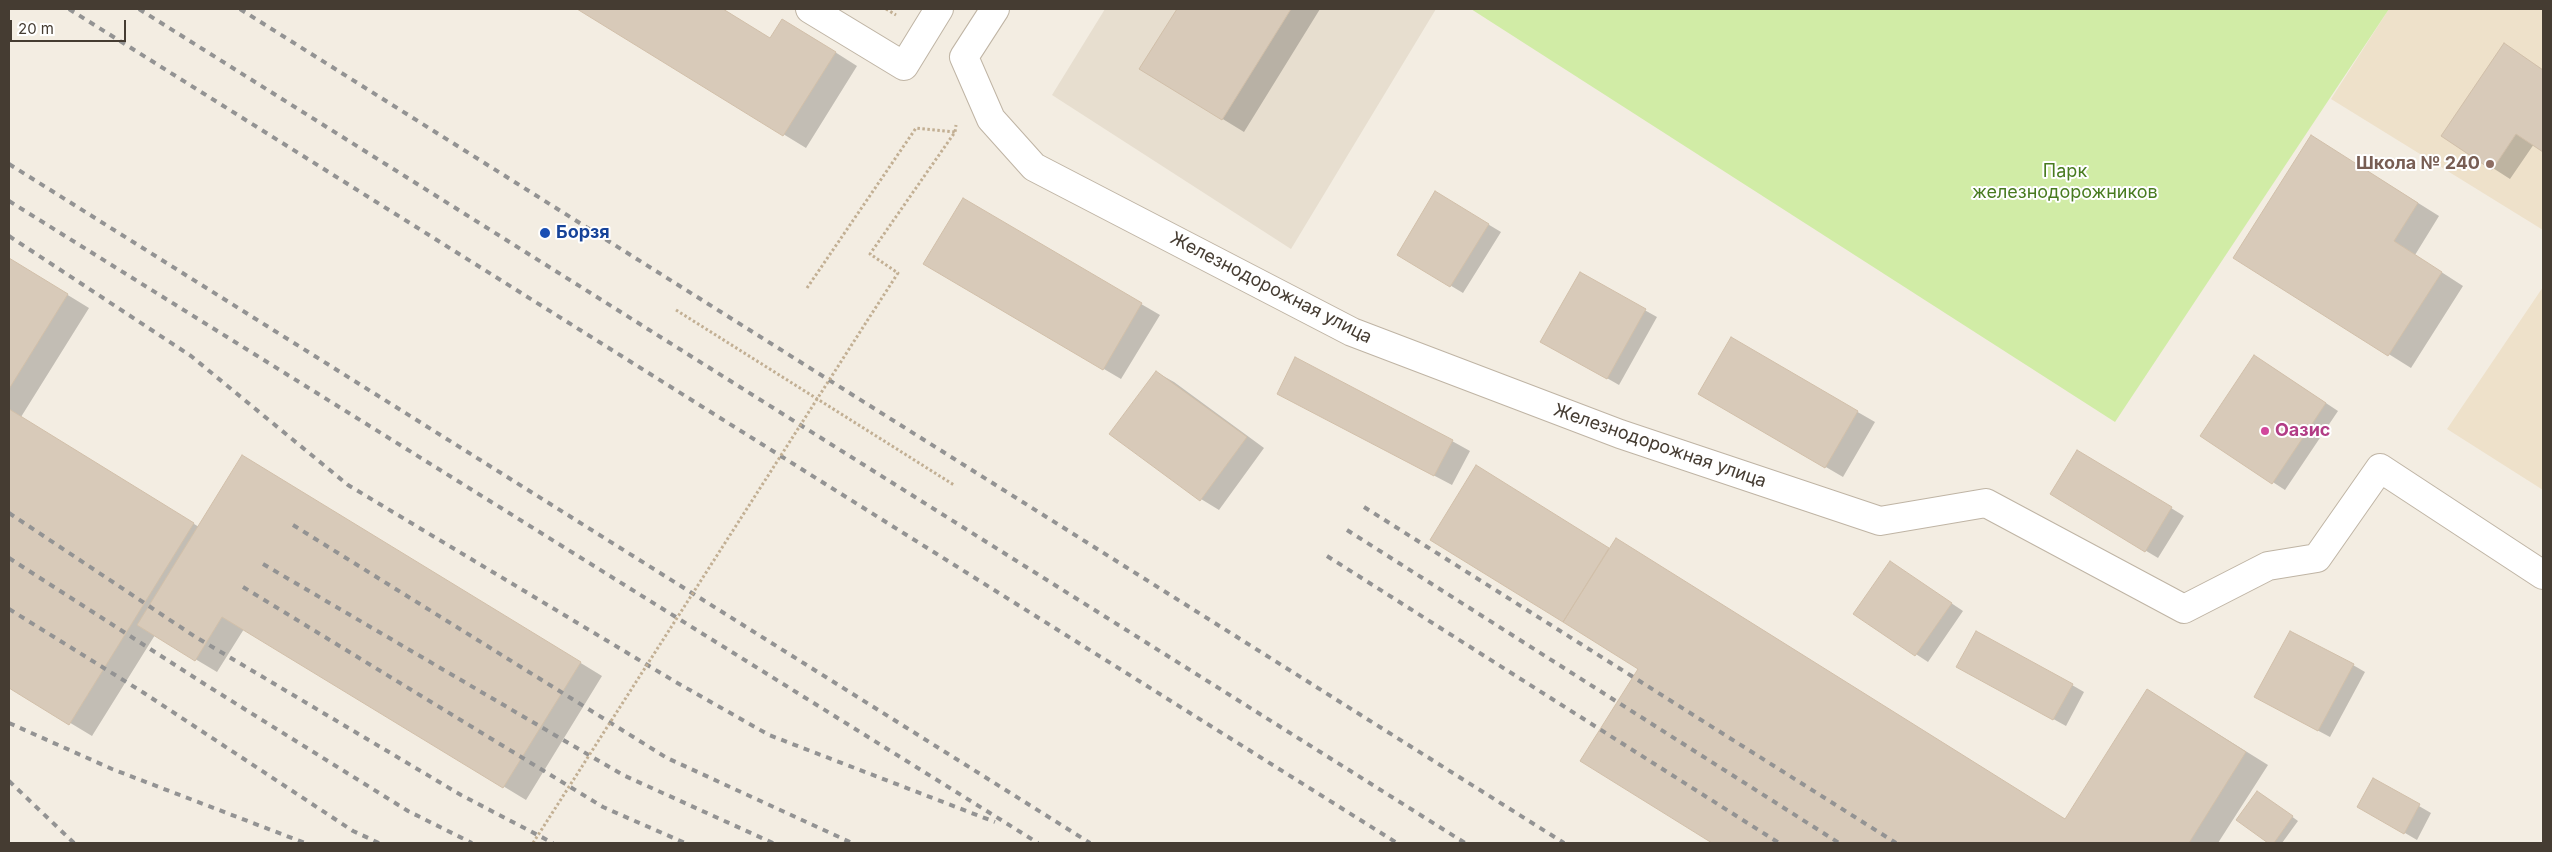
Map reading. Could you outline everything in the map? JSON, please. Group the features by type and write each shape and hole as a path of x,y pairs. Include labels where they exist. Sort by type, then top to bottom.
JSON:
{"street":[{"path":"810,9 904,66 939,9"},
{"name":"Железнодорожная улица","path":"995,9 964,57 991,118 1034,167 1352,332 1620,434 1880,521 1986,503 2184,609 2268,566 2318,558 2380,468 2543,575"}],"path":[{"path":"533,843 898,273 870,254 955,132 956,122"},
{"path":"807,288 916,128 955,132"},
{"path":"676,310 954,485"}],"shaded area":[{"path":"1105,9 1436,9 1291,249 1052,95"},
{"name":"Школа № 240","path":"2389,9 2543,9 2543,230 2331,99"},
{"path":"2543,287 2543,490 2447,429"}],"green space":[{"name":"Парк железнодорожников","path":"1471,9 2389,9 2115,422"}],"building":[{"path":"577,9 723,9 770,38 782,19 836,52 783,136"},
{"path":"1177,9 1291,9 1222,120 1139,69"},
{"path":"2504,43 2543,70 2543,152 2516,134 2492,170 2441,136"},
{"path":"2311,135 2418,203 2394,241 2442,272 2388,356 2233,258"},
{"path":"1435,191 1489,224 1450,287 1397,255"},
{"path":"963,198 1142,303 1103,370 923,264"},
{"path":"9,258 68,294 9,389"},
{"path":"1580,272 1646,309 1607,379 1540,342"},
{"path":"1731,337 1858,411 1825,468 1698,394"},
{"path":"2254,355 2326,403 2272,484 2200,436"},
{"path":"1295,357 1453,440 1434,476 1277,394"},
{"path":"1156,371 1247,437 1200,501 1109,434"},
{"path":"9,409 194,523 69,725 9,688"},
{"path":"2077,450 2172,507 2145,552 2050,494"},
{"path":"242,455 581,662 503,788 222,617 195,661 137,625"},
{"path":"1476,465 1609,548 1563,622 1430,540"},
{"path":"1616,538 2065,819 2147,689 2246,752 2189,843 1712,843 1580,761 1638,669 1563,622"},
{"path":"1890,561 1952,603 1915,656 1853,614"},
{"path":"1976,631 2073,684 2053,720 1956,667"},
{"path":"2290,631 2354,664 2318,731 2254,697"},
{"path":"2373,778 2420,804 2404,834 2357,807"},
{"path":"2257,791 2293,816 2274,843 2268,843 2236,820"}],"railway":[{"path":"69,9 1397,843"},
{"path":"139,9 1465,843"},
{"path":"240,9 1564,843"},
{"path":"9,164 1090,843"},
{"path":"9,201 1038,843"},
{"path":"9,236 191,356 348,485 674,681 769,735 995,822"},
{"path":"1364,507 1896,843"},
{"path":"9,513 194,636 461,795 553,843"},
{"path":"293,525 667,758 852,843"},
{"path":"1347,530 1839,843"},
{"path":"1327,556 1779,843"},
{"path":"9,558 206,685 408,811 472,843"},
{"path":"263,564 623,775 773,843"},
{"path":"243,587 603,807 685,843"},
{"path":"9,609 144,693 353,831 379,843"},
{"path":"9,723 112,769 305,843"},
{"path":"9,781 74,843"}],"place":[{"name":"Школа № 240","path":"2490,164"},
{"name":"Борзя","path":"545,233"},
{"name":"Оазис","path":"2265,431"}]}
